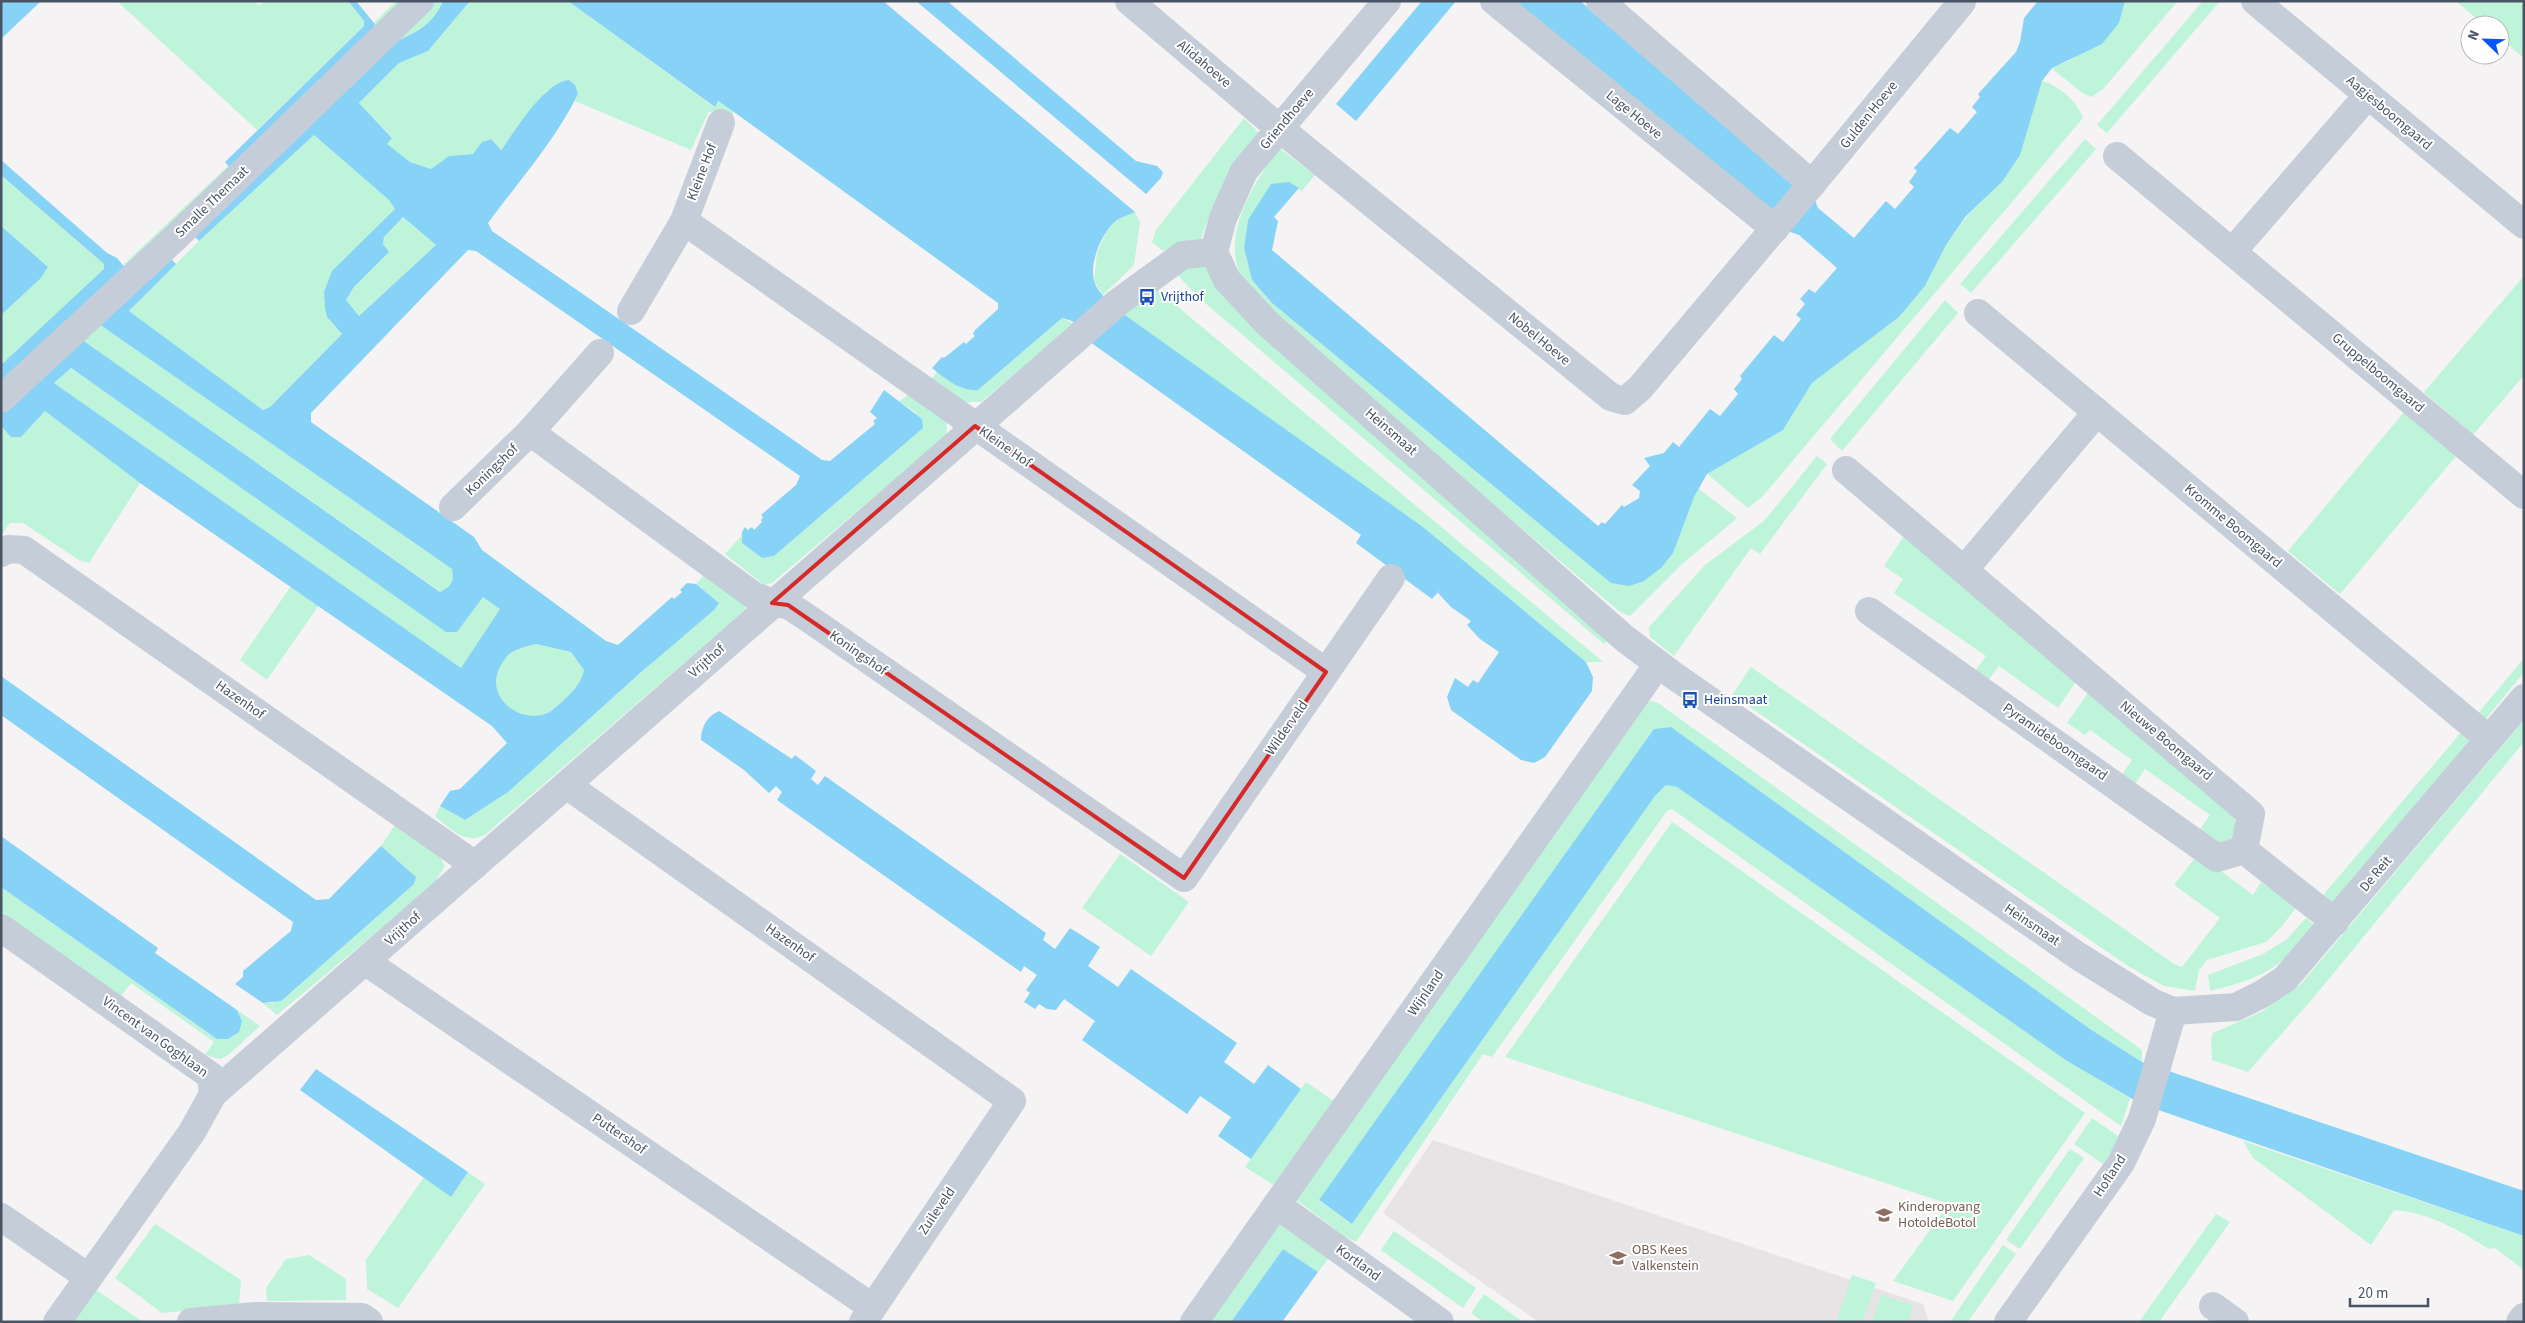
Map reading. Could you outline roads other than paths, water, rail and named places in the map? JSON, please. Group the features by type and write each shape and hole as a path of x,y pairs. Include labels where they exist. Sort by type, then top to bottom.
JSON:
{"street":[{"name":"Smalle Themaat","path":"1,398 176,237 420,1"},
{"name":"Alidahoeve","path":"1129,1 1279,128"},
{"name":"Griendhoeve","path":"1214,252 1223,218 1244,171 1387,1"},
{"name":"Lage Hoeve","path":"1494,1 1776,228"},
{"path":"1600,1 1811,186"},
{"name":"Gulden Hoeve","path":"1776,228 1962,2 1960,1"},
{"name":"Aagjesboomgaard","path":"2255,1 2524,225"},
{"path":"2232,252 2368,95"},
{"name":"Kleine Hof","path":"631,311 684,221 721,123"},
{"name":"Nobel Hoeve","path":"1279,128 1611,397 1625,401 1640,388 1776,228"},
{"name":"Gruppelboomgaard","path":"2117,156 2524,495"},
{"name":"Kleine Hof","path":"684,221 1326,672"},
{"name":"Vrijthof","path":"213,1094 568,786 772,603 1117,302 1183,255 1214,252"},
{"name":"Heinsmaat","path":"1214,252 1228,280 1267,322 1617,632 1658,664 2078,956 2152,1002 2173,1011 2202,1008"},
{"name":"Kromme Boomgaard","path":"1978,313 2489,739"},
{"name":"Koningshof","path":"453,507 530,432 600,353"},
{"path":"1964,570 2097,412"},
{"name":"Koningshof","path":"530,432 753,594 772,603 788,605 805,616 1184,878"},
{"name":"Nieuwe Boomgaard","path":"1846,470 2251,814 2244,850"},
{"name":"Hazenhof","path":"1,553 8,549 24,550 475,865"},
{"name":"Wilderveld","path":"1184,878 1391,578"},
{"name":"Pyramideboomgaard","path":"1869,611 2217,858 2244,850"},
{"name":"Wijnland","path":"1194,1322 1658,664"},
{"name":"De Reit","path":"2202,1008 2236,1006 2262,994 2285,979 2336,922 2524,698"},
{"name":"Hazenhof","path":"568,786 1012,1101"},
{"path":"2244,850 2336,922"},
{"name":"Vincent van Goghlaan","path":"1,928 211,1076 213,1094 192,1132 57,1322"},
{"name":"Puttershof","path":"366,962 867,1314"},
{"name":"Hofland","path":"2008,1322 2121,1163 2142,1119 2173,1011"},
{"name":"Zuileveld","path":"867,1314 1012,1101"},
{"name":"Kortland","path":"1277,1205 1440,1322"},
{"path":"1,1217 88,1277"},
{"path":"2213,1306 2236,1322"},
{"path":"191,1322 266,1316 362,1317 369,1322"},
{"path":"2520,1322 2524,1317"}],"water":[{"path":"1,1 41,1 1,39"},
{"path":"348,1 356,1 374,23 377,30 230,168 225,162 364,26 364,21"},
{"path":"443,1 470,1 428,51 399,63 359,103 392,138 387,144 410,162 431,169 449,156 473,154 482,142 491,139 501,150 540,98 550,89 569,80 575,85 578,94 536,161 488,223 492,231 822,460 830,461 875,424 873,421 877,418 870,412 884,390 922,419 923,428 774,556 762,558 742,543 742,532 745,527 748,530 752,527 754,530 762,522 763,517 761,515 796,485 800,476 476,251 468,250 311,413 311,422 474,537 482,550 606,641 618,645 672,597 674,599 682,592 680,590 687,583 696,584 719,603 714,610 639,674 508,792 465,820 440,806 450,791 460,789 507,743 492,726 140,483 45,411 21,437 11,437 1,426 1,412 81,339 440,592 450,586 453,577 452,569 96,322 168,256 176,264 129,311 263,410 270,407 342,334 327,317 325,308 324,292 332,271 395,209 389,200 314,135 199,241 191,233 387,45 405,38 420,29 427,24","holes":["403,217 436,245 359,316 346,300 354,287 389,252 383,244 384,237","71,368 446,632 457,632 483,597 500,609 461,668 54,383","536,644 571,652 584,670 576,687 551,711 540,715 529,715 518,712 508,706 501,698 497,688 497,677 501,665 510,654 520,648"]},
{"path":"568,1 883,1 1135,212 1117,220 1112,225 1102,239 1095,257 1093,265 1094,281 1102,295 1110,303 1423,527 1586,662 1593,677 1592,691 1545,757 1534,763 1521,760 1451,710 1447,697 1455,678 1468,687 1473,680 1478,683 1499,652 1480,639 1467,625 1471,621 1451,607 1438,593 1441,589 1432,599 1356,543 1361,535 1090,342 1072,321 1062,318 978,390 965,389 948,380 932,368 942,357 944,358 964,342 966,344 975,336 973,334 975,330 998,309 998,303 734,112 718,101 715,107"},
{"path":"916,1 947,1 1136,161 1157,166 1163,172 1161,178 1146,194"},
{"path":"1422,1 1456,1 1356,121 1336,104"},
{"path":"1516,1 1580,1 1813,195 1818,208 1854,238 1886,201 1895,209 1914,187 1909,182 1917,171 1914,168 1950,128 1958,134 1977,112 1972,107 1980,97 1978,94 2016,52 2020,42 2024,18 2038,1 2125,1 2119,23 2102,44 2052,68 2042,81 2020,155 2002,182 1966,216 1946,245 1925,286 1899,317 1812,383 1783,430 1707,474 1694,497 1673,553 1661,568 1644,581 1629,586 1611,583 1272,303 1252,280 1244,248 1248,220 1271,184 1289,182 1299,188 1274,217 1278,221 1272,250 1598,526 1602,522 1605,524 1622,505 1624,507 1639,498 1640,491 1632,485 1650,466 1644,458 1664,453 1673,442 1679,447 1710,409 1720,416 1738,394 1734,389 1742,379 1740,376 1774,335 1783,342 1801,319 1796,315 1805,304 1800,299 1809,289 1815,293 1837,268 1799,235 1782,229"},
{"path":"1,160 107,253 117,258 126,269 1,385 1,365 104,269 104,264 1,175"},
{"path":"1,226 48,267 41,278 1,315"},
{"path":"1,676 316,900 329,899 381,846 416,877 414,884 281,1001 263,1003 235,984 243,977 243,971 291,931 293,922 1,715"},
{"path":"719,711 792,759 795,755 816,771 811,779 818,785 825,776 1046,933 1043,940 1055,949 1070,928 1100,947 1088,966 1118,987 1131,969 1237,1043 1224,1062 1254,1084 1268,1065 1301,1089 1251,1159 1218,1136 1231,1117 1200,1096 1187,1114 1082,1040 1095,1021 1064,999 1056,1010 1047,1009 1039,1004 1035,1009 1024,1002 1030,993 1026,990 1037,975 1024,966 1021,972 777,800 782,792 776,786 769,793 744,770 701,740 706,722"},
{"path":"1671,727 2090,1029 2142,1062 2524,1191 2524,1236 2141,1104 2067,1061 1677,787 1666,785 1655,796 1352,1224 1319,1200 1654,729"},
{"path":"1,836 158,948 155,953 237,1010 242,1021 239,1032 228,1039 217,1039 1,887"},
{"path":"316,1069 468,1172 451,1197 300,1090"},
{"path":"1283,1249 1318,1272 1282,1322 1231,1322"}],"place":[{"name":"Vrijthof","path":"1147,297"},
{"name":"Heinsmaat","path":"1690,700"},
{"name":"Kinderopvang HotoldeBotol","path":"1884,1215"},
{"name":"OBS Kees Valkenstein","path":"1618,1258"}]}
